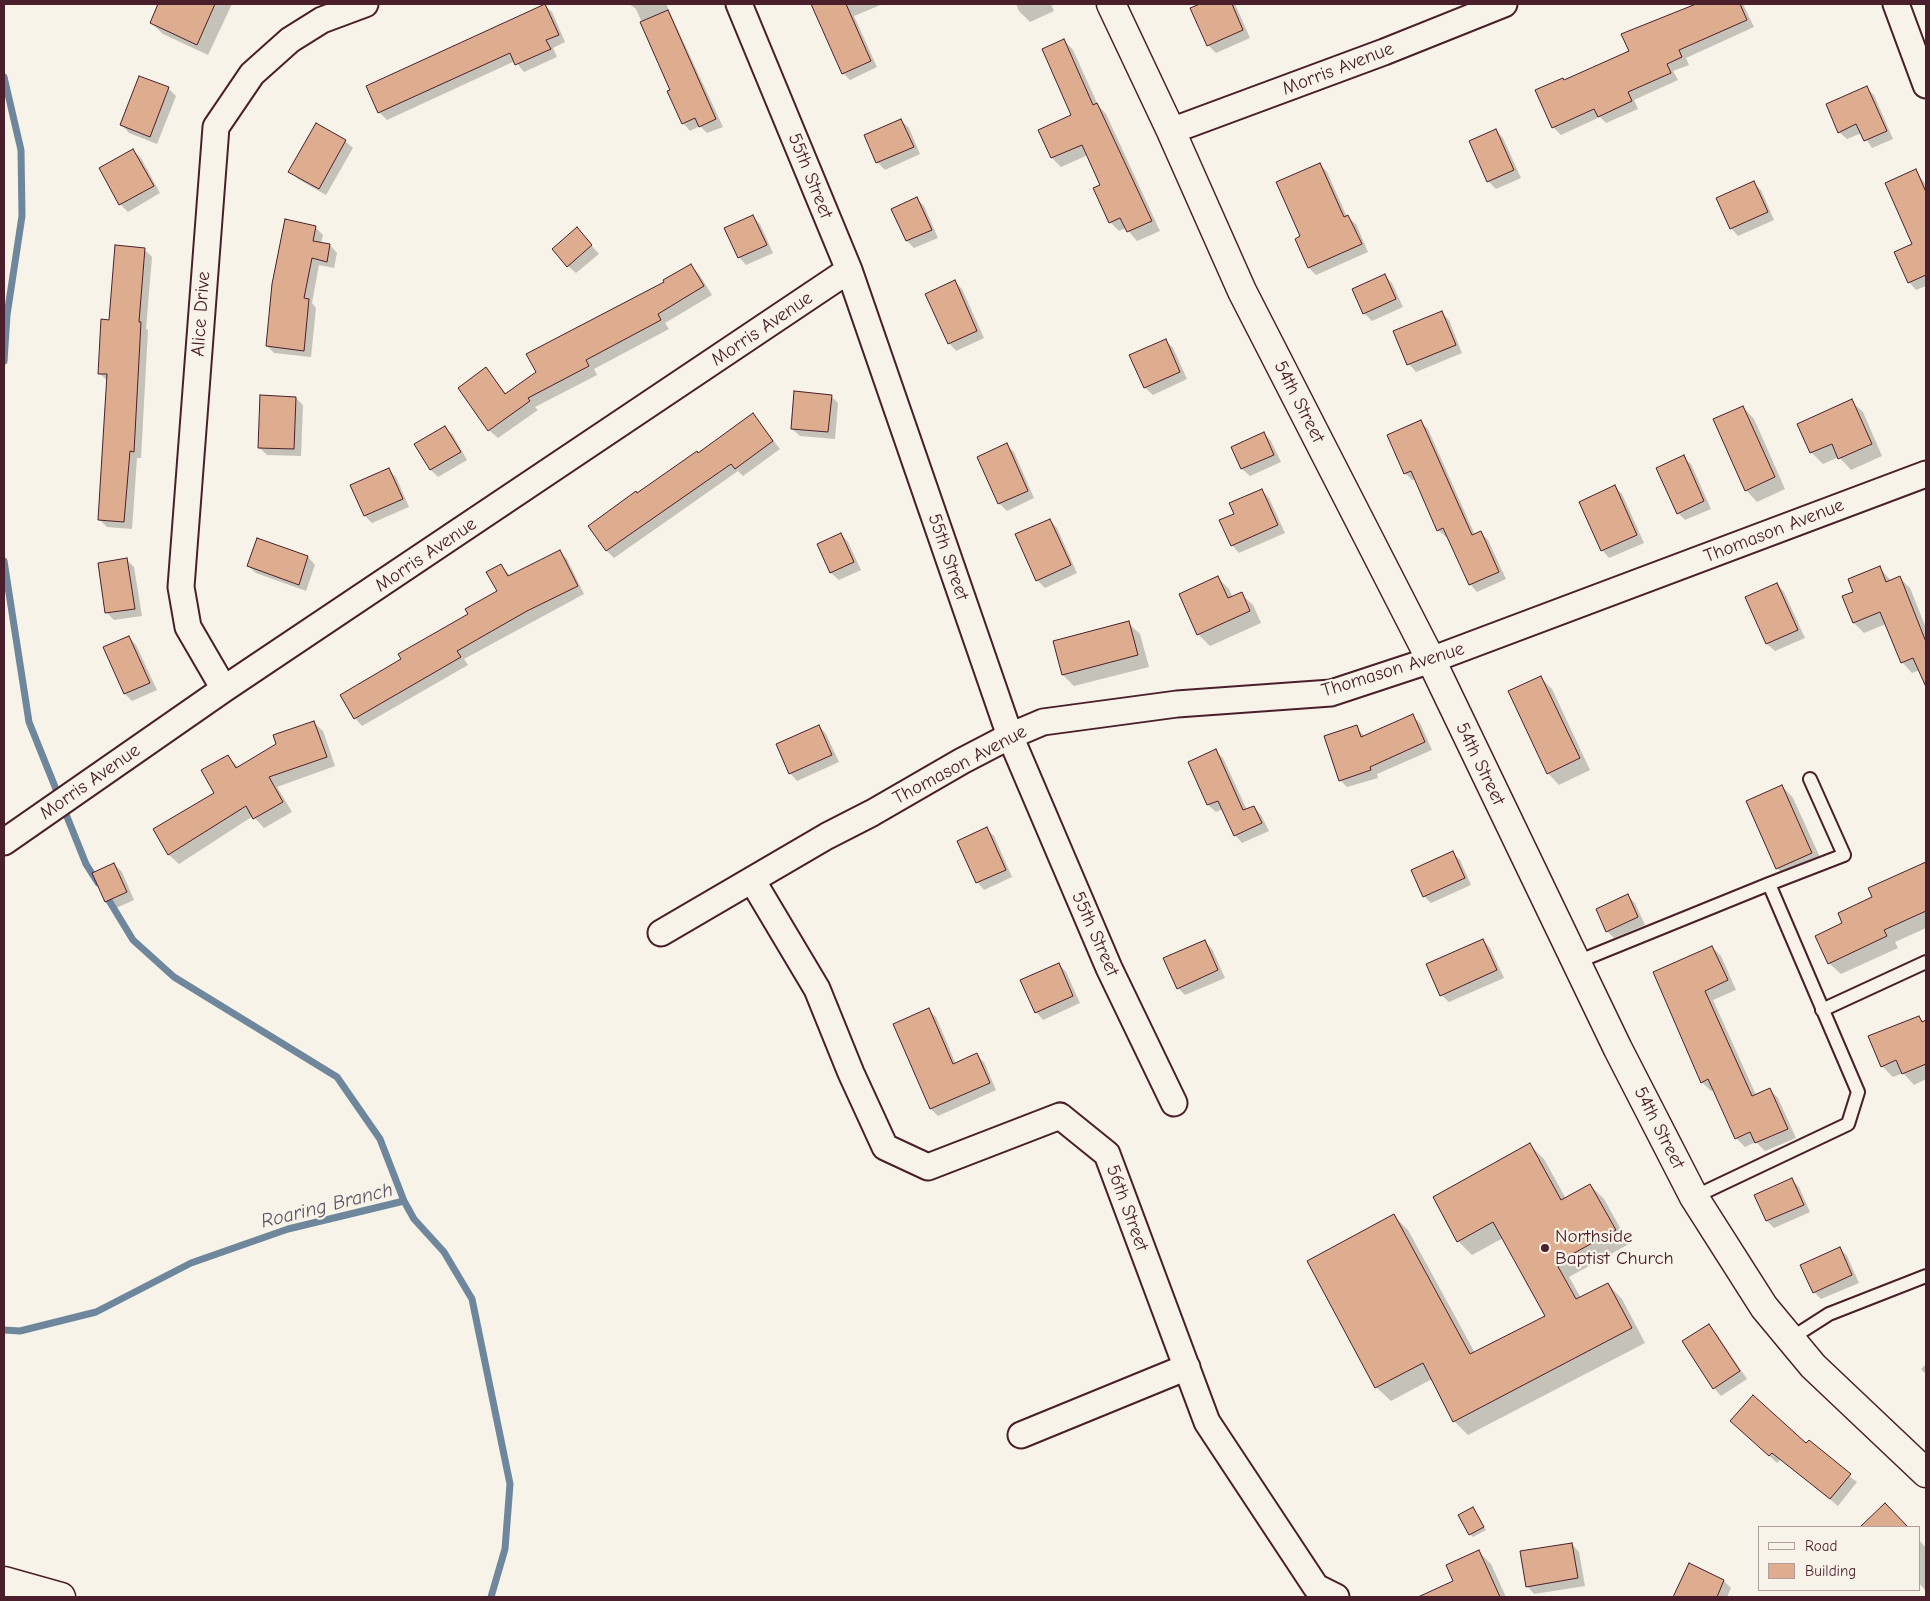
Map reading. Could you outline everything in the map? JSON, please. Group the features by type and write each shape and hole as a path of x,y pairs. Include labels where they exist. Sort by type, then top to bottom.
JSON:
{"main road":[{"name":"54th Street","path":"1111,4 1171,131 1242,290 1431,660 1618,1049 1694,1197 1764,1307 1790,1339 1813,1366 1926,1473"},
{"path":"4,1581 62,1597"}],"street":[{"name":"Alice Drive","path":"224,690 188,627 181,586 216,127 252,74 290,40 322,20 365,4"},
{"name":"55th Street","path":"739,4 849,270 1010,736 1109,968 1174,1103"},
{"name":"Morris Avenue","path":"1171,131 1384,52 1504,4"},
{"path":"1896,4 1926,85"},
{"name":"Morris Avenue","path":"4,842 224,690 849,270"},
{"name":"Thomason Avenue","path":"661,933 827,836 1010,736 1043,722 1168,705 1331,694 1431,660 1926,474"},
{"name":"56th Street","path":"752,880 817,989 851,1073 885,1147 928,1166 1060,1116 1107,1154 1207,1422 1316,1587 1336,1597"},
{"path":"1020,1435 1187,1367"}],"lane":[{"path":"1577,962 1769,884 1844,856 1810,779"},
{"path":"1694,1197 1848,1124 1858,1092 1769,884"},
{"path":"1822,1010 1926,962"},
{"path":"1790,1339 1829,1314 1926,1276"}],"building":[{"path":"158,4 215,4 197,45 150,23"},
{"path":"545,4 559,35 546,40 551,49 515,65 510,53 378,113 366,86"},
{"path":"811,4 846,4 871,61 842,74"},
{"path":"1200,4 1232,4 1243,30 1207,46 1190,8"},
{"path":"1696,4 1740,4 1747,20 1679,50 1682,57 1667,64 1671,73 1628,92 1632,101 1598,117 1594,109 1552,128 1535,90 1563,78 1564,80 1629,51 1621,34"},
{"path":"668,10 716,119 699,127 695,118 682,124 667,91 670,90 640,22"},
{"path":"1064,39 1093,105 1097,103 1152,221 1127,232 1120,218 1109,223 1093,188 1100,185 1082,145 1051,158 1038,130 1071,115 1042,49"},
{"path":"139,76 169,87 150,137 120,125"},
{"path":"1867,86 1887,131 1864,141 1856,124 1838,133 1826,104"},
{"path":"901,119 914,147 876,163 864,135"},
{"path":"316,123 346,140 319,189 288,172"},
{"path":"1496,129 1514,170 1487,182 1469,141"},
{"path":"133,149 154,186 119,205 99,168"},
{"path":"1320,163 1344,217 1348,215 1362,244 1308,268 1295,239 1300,236 1276,182"},
{"path":"1916,169 1926,192 1926,275 1908,283 1894,252 1912,244 1885,183"},
{"path":"1754,181 1768,212 1730,229 1716,198"},
{"path":"917,197 932,230 906,241 891,209"},
{"path":"753,215 767,245 738,258 724,228"},
{"path":"285,219 316,226 313,241 330,244 327,262 312,258 304,298 309,299 304,351 266,346 272,284"},
{"path":"577,227 592,245 567,267 552,249"},
{"path":"115,245 145,248 139,322 141,322 134,452 130,451 124,522 98,520 107,374 98,374 101,319 109,320"},
{"path":"691,264 704,286 658,314 661,320 586,360 589,366 528,398 530,401 488,431 458,388 486,367 505,394 536,372 526,354 664,282 663,280"},
{"path":"1385,274 1396,299 1363,314 1352,289"},
{"path":"955,280 977,331 948,344 925,294"},
{"path":"1442,311 1456,345 1407,365 1393,331"},
{"path":"1166,339 1180,372 1144,388 1129,355"},
{"path":"794,391 832,395 828,432 791,429"},
{"path":"260,395 296,397 294,449 258,448"},
{"path":"1852,399 1872,444 1838,459 1832,444 1810,453 1797,424"},
{"path":"1743,406 1775,477 1745,491 1713,419"},
{"path":"753,413 773,441 735,469 731,464 606,551 588,526 636,491 637,493 697,451 698,453"},
{"path":"1421,420 1472,535 1481,531 1499,572 1469,585 1443,528 1437,531 1411,471 1404,474 1387,435"},
{"path":"445,426 461,452 430,470 414,444"},
{"path":"1264,432 1274,455 1241,469 1231,447"},
{"path":"1007,443 1028,491 998,504 977,457"},
{"path":"1684,455 1704,501 1677,514 1656,468"},
{"path":"389,468 403,499 364,516 350,485"},
{"path":"1615,485 1637,535 1601,551 1579,502"},
{"path":"1262,489 1278,525 1231,546 1219,520 1234,514 1229,503"},
{"path":"1050,519 1071,565 1036,581 1015,534"},
{"path":"841,533 854,562 830,573 817,544"},
{"path":"257,538 308,556 299,585 247,566"},
{"path":"560,550 578,586 527,611 457,651 461,657 354,719 340,695 401,659 398,654 468,614 465,609 497,591 486,572 501,564 508,576"},
{"path":"127,558 135,609 105,613 98,563"},
{"path":"1880,566 1886,582 1900,576 1926,642 1926,687 1913,658 1901,663 1880,612 1853,623 1842,596 1853,592 1848,579"},
{"path":"1218,576 1228,598 1242,592 1250,611 1197,635 1179,594"},
{"path":"1777,583 1798,630 1766,644 1745,597"},
{"path":"1129,621 1138,655 1062,675 1053,641"},
{"path":"129,636 150,683 124,694 103,647"},
{"path":"1541,676 1580,758 1547,774 1508,691"},
{"path":"1413,714 1425,742 1370,767 1371,770 1339,781 1324,736 1357,725 1361,737"},
{"path":"314,721 327,757 269,777 283,802 253,819 246,806 168,855 153,829 214,793 201,770 228,755 236,768 276,744 273,735"},
{"path":"819,725 832,755 789,774 776,744"},
{"path":"1216,749 1243,810 1254,806 1262,823 1234,836 1218,801 1207,805 1188,762"},
{"path":"1782,785 1812,853 1776,869 1746,801"},
{"path":"987,827 1006,870 976,883 957,841"},
{"path":"1453,851 1465,878 1423,897 1411,870"},
{"path":"1926,862 1926,911 1884,930 1887,936 1828,964 1815,936 1842,923 1838,913 1872,897 1868,888"},
{"path":"114,863 127,892 105,902 92,873"},
{"path":"1628,894 1638,917 1606,932 1596,909"},
{"path":"1483,939 1497,970 1440,996 1426,964"},
{"path":"1205,940 1218,970 1177,989 1163,958"},
{"path":"1712,946 1728,980 1705,991 1752,1096 1770,1088 1788,1129 1755,1143 1750,1132 1735,1139 1708,1079 1701,1083 1653,972"},
{"path":"1059,963 1073,996 1035,1013 1020,980"},
{"path":"929,1008 953,1064 977,1053 990,1083 930,1109 893,1024"},
{"path":"1919,1016 1922,1022 1926,1020 1926,1064 1902,1074 1896,1060 1881,1067 1868,1036"},
{"path":"1530,1143 1561,1200 1590,1184 1616,1230 1556,1263 1576,1299 1608,1283 1632,1328 1453,1422 1423,1363 1375,1388 1307,1261 1394,1214 1470,1354 1545,1316 1493,1222 1457,1242 1433,1197"},
{"path":"1792,1178 1804,1205 1766,1221 1754,1195"},
{"path":"1840,1247 1852,1275 1813,1293 1800,1265"},
{"path":"1709,1324 1740,1371 1713,1389 1682,1341"},
{"path":"1753,1395 1806,1443 1809,1440 1851,1474 1830,1499 1772,1453 1769,1456 1730,1421"},
{"path":"1885,1503 1907,1526 1861,1526"},
{"path":"1473,1507 1484,1527 1469,1535 1458,1515"},
{"path":"1572,1543 1578,1578 1526,1587 1520,1551"},
{"path":"1479,1550 1500,1597 1418,1597 1453,1581 1446,1565"},
{"path":"1689,1563 1724,1580 1717,1597 1673,1597"}],"waterway":[{"path":"4,77 21,150 22,216 7,315 4,361"},
{"path":"4,561 29,722 86,864 98,883"},
{"path":"105,894 133,940 174,977 337,1077 380,1139 404,1201 414,1219 444,1252 472,1299 510,1484 505,1549 491,1597"},
{"name":"Roaring Branch","path":"4,1330 20,1331 96,1312 191,1263 288,1229 404,1201"}],"place":[{"name":"Northside Baptist Church","path":"1545,1248"}]}
